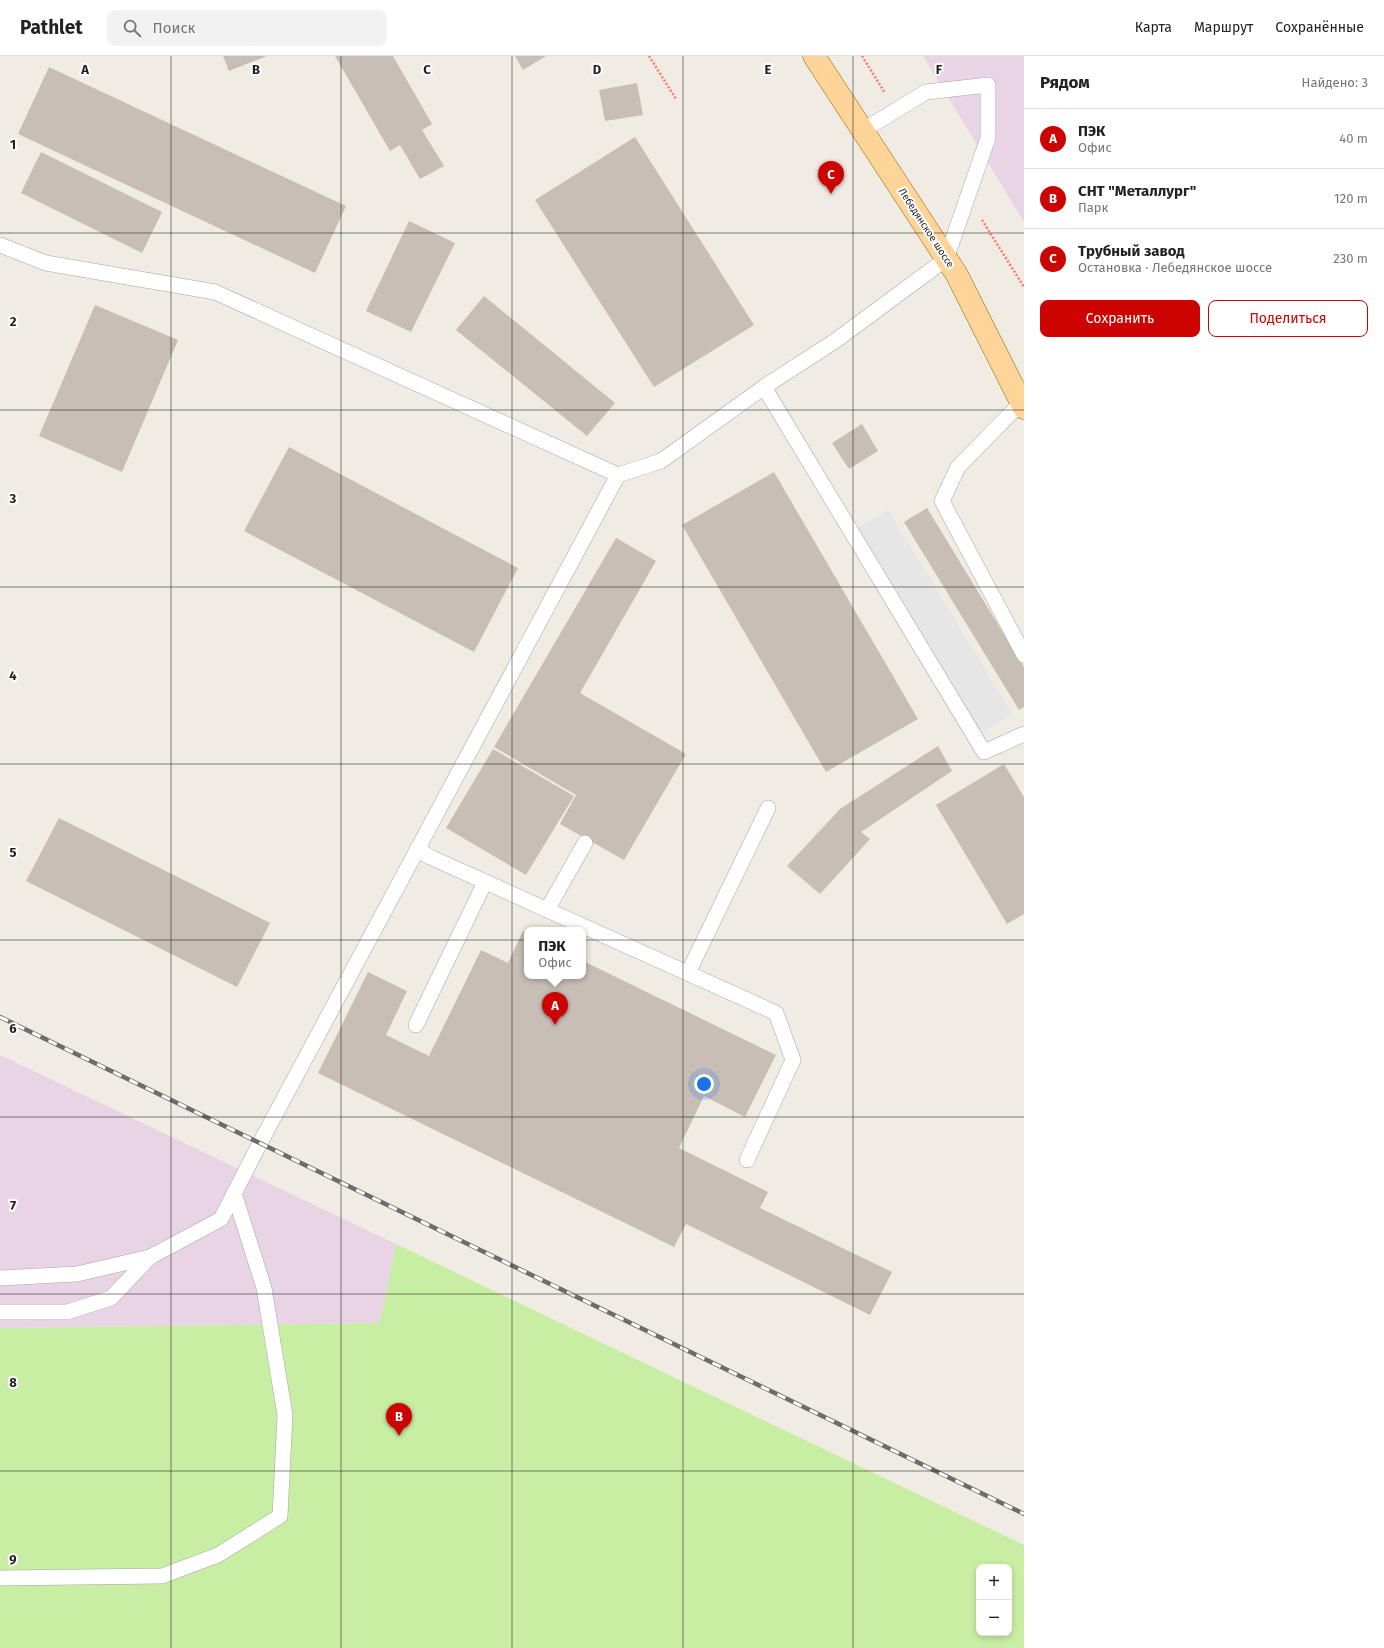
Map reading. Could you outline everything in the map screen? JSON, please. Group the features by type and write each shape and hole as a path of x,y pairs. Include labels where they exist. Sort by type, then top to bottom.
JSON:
{"main road":[{"name":"Лебедянское шоссе","path":"814,56 957,275 1023,406"}],"lane":[{"path":"0,245 46,263 215,292 618,475 661,461 764,388 835,341 946,258 988,138 988,85 926,92 862,131"},
{"path":"764,388 984,752 1024,734"},
{"path":"1023,406 958,467 942,501 1024,655"},
{"path":"0,1278 77,1274 150,1257 221,1219 417,849 618,475"},
{"path":"688,973 768,808"},
{"path":"547,910 585,843"},
{"path":"417,849 430,857 585,927"},
{"path":"416,1025 485,882"},
{"path":"586,927 776,1013 792,1060 747,1160"},
{"path":"0,1578 162,1576 218,1555 280,1516 285,1415 264,1288 234,1193"},
{"path":"0,1312 67,1312 111,1298 150,1257"}],"path":[{"path":"649,56 676,99"},
{"path":"862,56 896,110"},
{"path":"968,197 1024,287"}],"shaded area":[{"path":"923,56 1024,56 1024,222"},
{"path":"888,510 1012,714 981,733 857,528"},
{"path":"0,1055 396,1244 381,1323 0,1328"}],"green space":[{"path":"396,1244 1024,1545 1024,1648 0,1648 0,1328 380,1323"}],"building":[{"path":"223,56 267,56 229,71"},
{"path":"335,56 393,56 432,124 422,130 444,166 420,179 400,145 390,151"},
{"path":"515,56 546,56 523,70"},
{"path":"49,67 346,206 315,273 18,134"},
{"path":"637,83 643,115 605,121 599,90"},
{"path":"635,137 754,325 654,387 535,200"},
{"path":"41,152 162,212 142,253 21,193"},
{"path":"409,221 455,243 411,332 366,311"},
{"path":"484,296 615,403 587,436 456,330"},
{"path":"95,305 178,340 122,472 39,436"},
{"path":"862,424 878,451 849,469 832,443"},
{"path":"289,447 518,568 474,652 244,531"},
{"path":"774,472 918,719 826,772 682,525"},
{"path":"927,508 1024,667 1024,707 1019,710 904,522"},
{"path":"616,538 656,561 580,693 686,754 624,860 560,824 576,795 494,747"},
{"path":"938,746 952,771 861,832 870,839 820,894 787,866 840,809"},
{"path":"493,749 574,796 526,875 446,828"},
{"path":"1004,764 1024,797 1024,914 1007,924 936,805"},
{"path":"59,818 270,923 237,987 26,881"},
{"path":"523,931 524,979 586,979 586,962 776,1055 745,1117 704,1096 679,1148 768,1192 760,1208 892,1272 870,1315 686,1224 674,1247 318,1073 368,972 407,991 386,1035 429,1056 481,950 508,963"}],"railway":[{"path":"0,1017 1024,1514"}],"place":[{"name":"Трубный завод","path":"831,194"},
{"name":"ПЭК","path":"555,1025"},
{"name":"СНТ \"Металлург\"","path":"399,1436"}]}
